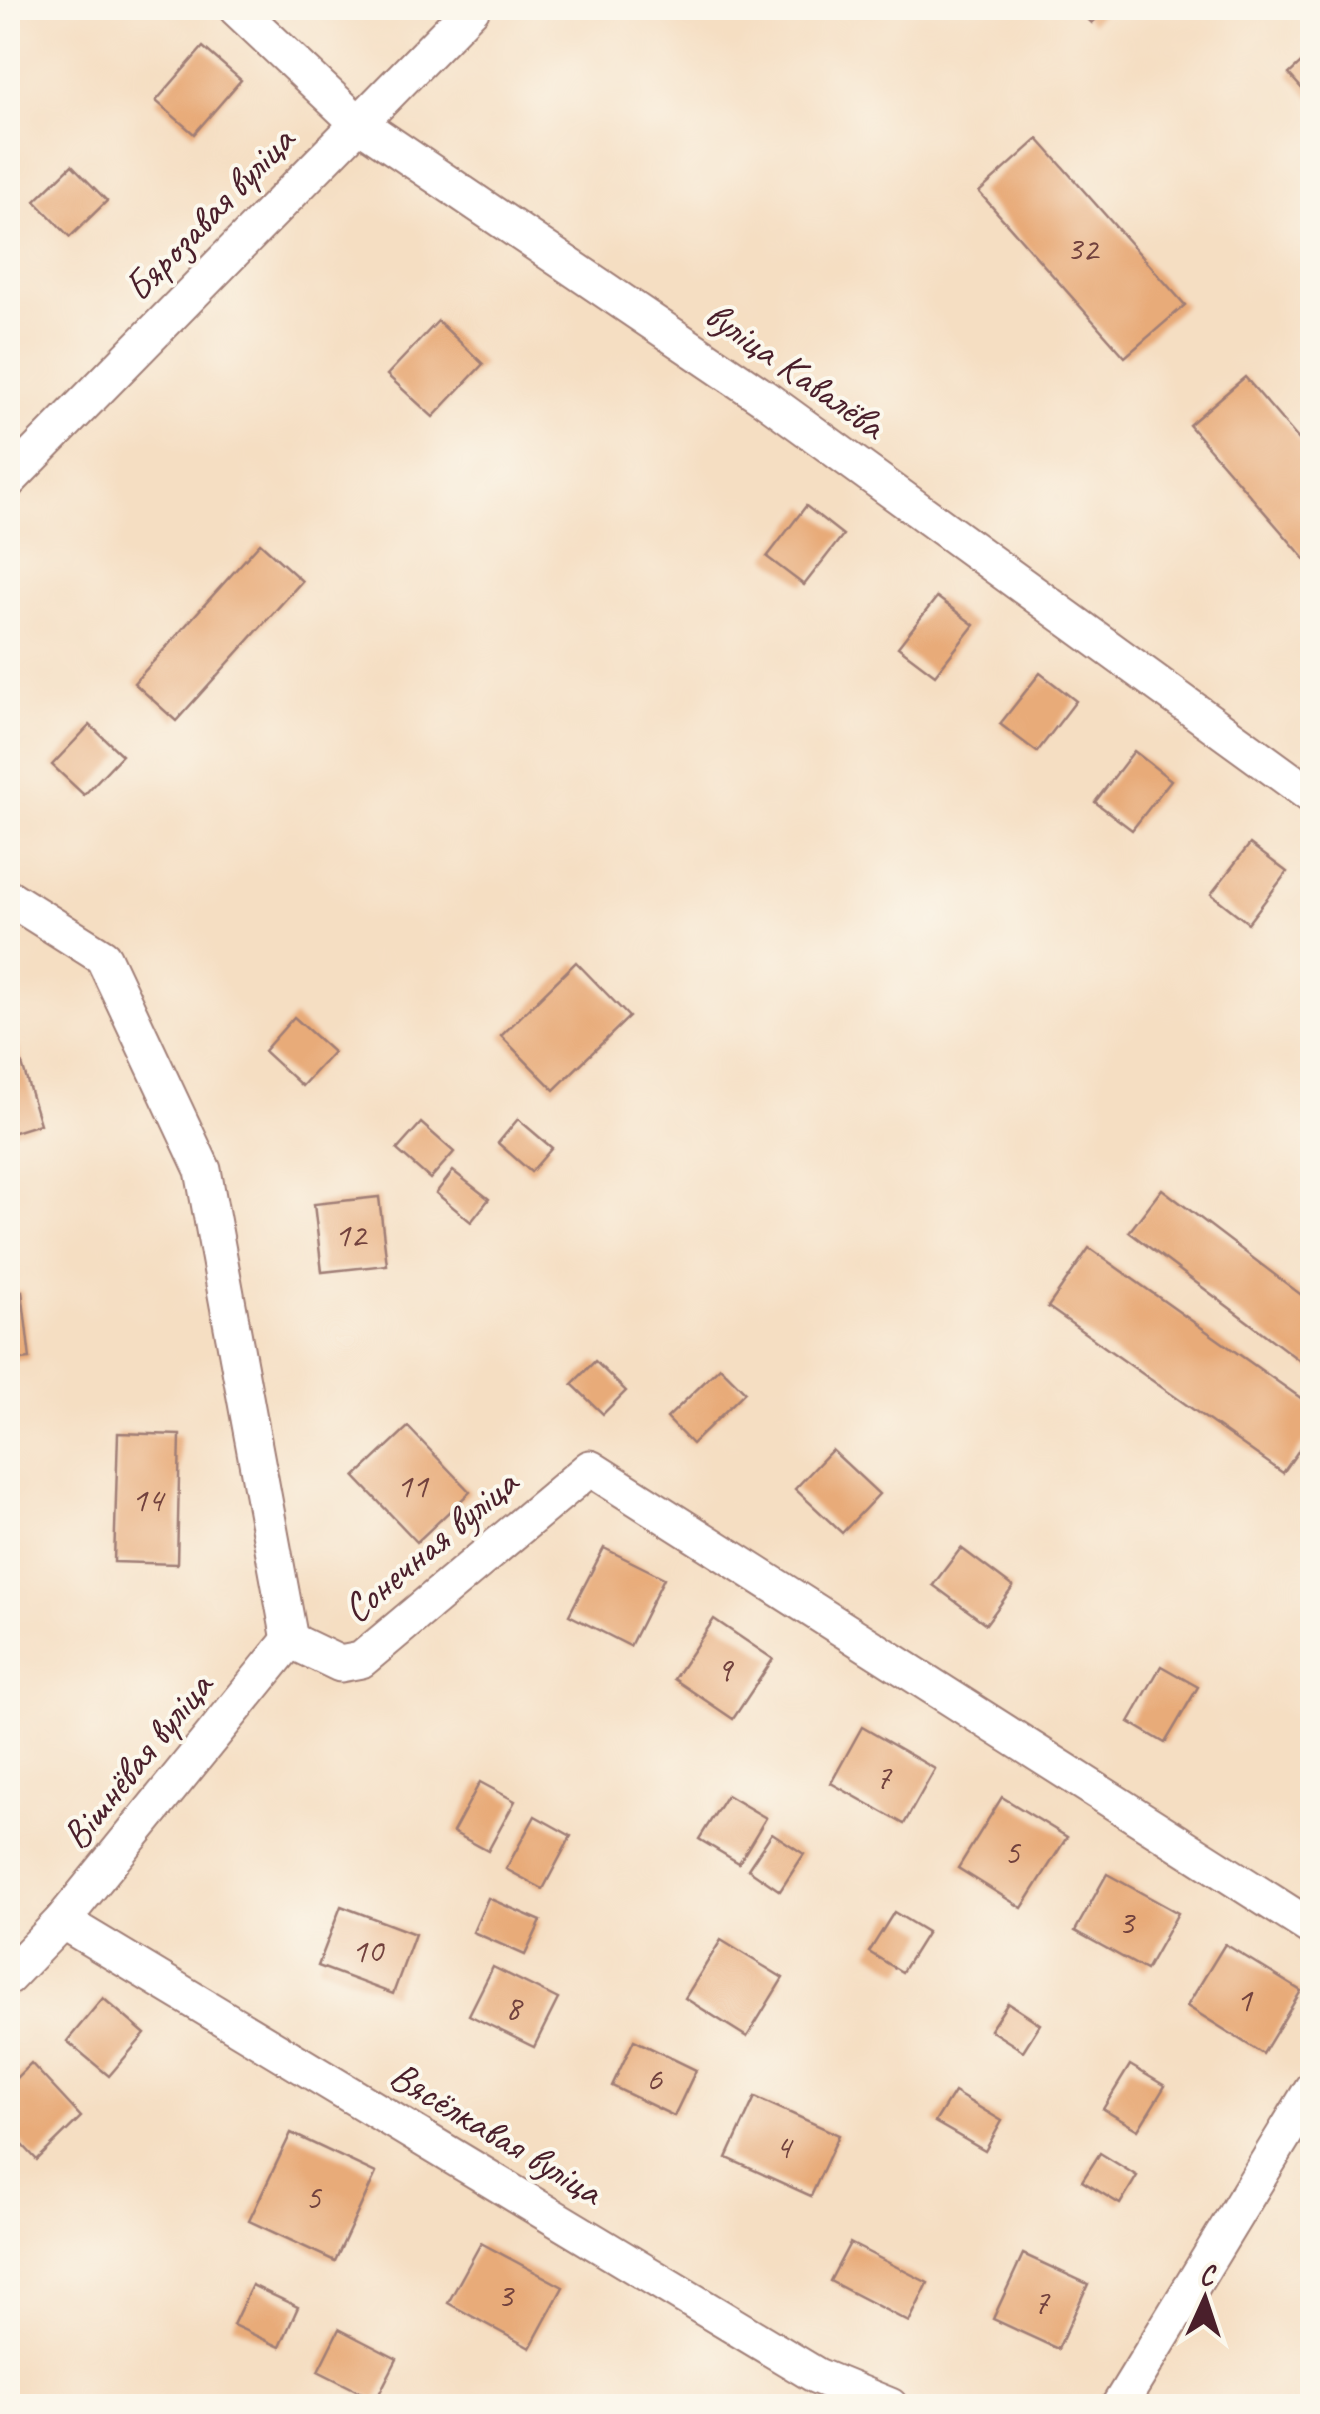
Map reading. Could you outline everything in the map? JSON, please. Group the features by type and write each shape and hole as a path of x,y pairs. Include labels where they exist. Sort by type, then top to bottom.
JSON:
{"street":[{"name":"вуліца Кавалёва","path":"236,8 358,122 843,454 1312,796"},
{"name":"Бярозавая вуліца","path":"8,480 472,8"},
{"name":"Сонечная вуліца","path":"8,897 102,957 203,1170 290,1640 340,1664 361,1660 590,1468 1312,1928"},
{"name":"Вішнёвая вуліца","path":"8,1977 62,1921 290,1640"},
{"name":"Вясёлкавая вуліца","path":"62,1921 817,2376 890,2406"},
{"path":"1119,2406 1312,2089"}],"building":[{"path":"1076,8 1107,8 1092,23"},
{"path":"203,47 241,80 194,134 156,101"},
{"path":"1312,53 1312,100 1289,74"},
{"path":"1038,139 1185,305 1125,357 979,192"},
{"path":"72,165 107,201 70,237 35,201"},
{"path":"438,321 483,364 433,417 387,375"},
{"path":"1245,377 1312,455 1312,567 1189,425"},
{"path":"806,506 843,535 804,585 767,557"},
{"path":"260,543 302,581 176,721 134,683"},
{"path":"937,597 974,625 935,675 898,647"},
{"path":"1040,673 1076,701 1037,752 1000,724"},
{"path":"90,725 122,755 84,795 52,765"},
{"path":"1134,751 1171,780 1132,830 1095,802"},
{"path":"1250,844 1287,872 1248,923 1211,894"},
{"path":"576,962 629,1017 554,1090 501,1036"},
{"path":"294,1017 333,1052 302,1086 264,1051"},
{"path":"16,1044 40,1124 8,1134 8,1046"},
{"path":"518,1119 552,1148 531,1172 498,1143"},
{"path":"421,1123 454,1152 430,1179 397,1150"},
{"path":"453,1171 489,1199 471,1222 436,1193"},
{"path":"1162,1189 1312,1303 1312,1370 1129,1232"},
{"path":"379,1197 387,1265 322,1272 314,1204"},
{"path":"1089,1248 1312,1406 1312,1431 1283,1473 1048,1307"},
{"path":"22,1291 30,1359 8,1362 8,1293"},
{"path":"595,1361 626,1391 603,1414 572,1384"},
{"path":"720,1367 745,1392 692,1444 667,1418"},
{"path":"408,1427 470,1492 417,1542 355,1477"},
{"path":"118,1433 180,1435 177,1564 114,1562"},
{"path":"832,1450 879,1494 842,1533 795,1489"},
{"path":"604,1548 664,1578 630,1646 569,1615"},
{"path":"961,1548 1013,1587 986,1624 933,1585"},
{"path":"714,1619 773,1659 733,1719 674,1679"},
{"path":"1161,1666 1198,1687 1165,1743 1129,1722"},
{"path":"862,1727 935,1769 904,1824 831,1783"},
{"path":"480,1782 515,1801 488,1851 453,1832"},
{"path":"727,1795 766,1818 739,1863 699,1839"},
{"path":"1002,1797 1067,1837 1022,1908 958,1868"},
{"path":"535,1816 571,1836 543,1889 506,1869"},
{"path":"772,1833 804,1854 780,1891 748,1869"},
{"path":"1107,1874 1178,1913 1146,1970 1075,1931"},
{"path":"488,1898 541,1921 525,1955 473,1932"},
{"path":"341,1906 415,1934 393,1994 318,1966"},
{"path":"894,1912 927,1932 902,1972 869,1952"},
{"path":"721,1940 783,1978 747,2037 685,1998"},
{"path":"1225,1944 1301,1991 1263,2054 1187,2006"},
{"path":"493,1967 558,1999 534,2047 469,2015"},
{"path":"103,1998 145,2034 109,2076 67,2041"},
{"path":"1008,2003 1040,2024 1023,2051 990,2030"},
{"path":"634,2040 696,2070 674,2116 612,2086"},
{"path":"31,2063 81,2117 37,2160 8,2129 8,2086"},
{"path":"1130,2065 1165,2086 1138,2130 1103,2109"},
{"path":"954,2092 1002,2121 985,2151 935,2122"},
{"path":"755,2097 839,2135 811,2196 727,2158"},
{"path":"291,2133 376,2173 335,2261 249,2221"},
{"path":"1100,2153 1137,2176 1120,2204 1082,2181"},
{"path":"481,2243 563,2287 530,2348 448,2303"},
{"path":"850,2243 928,2283 909,2322 830,2281"},
{"path":"1023,2254 1088,2284 1058,2349 993,2319"},
{"path":"252,2285 298,2307 280,2347 233,2325"},
{"path":"339,2329 397,2359 376,2400 318,2371"}]}
